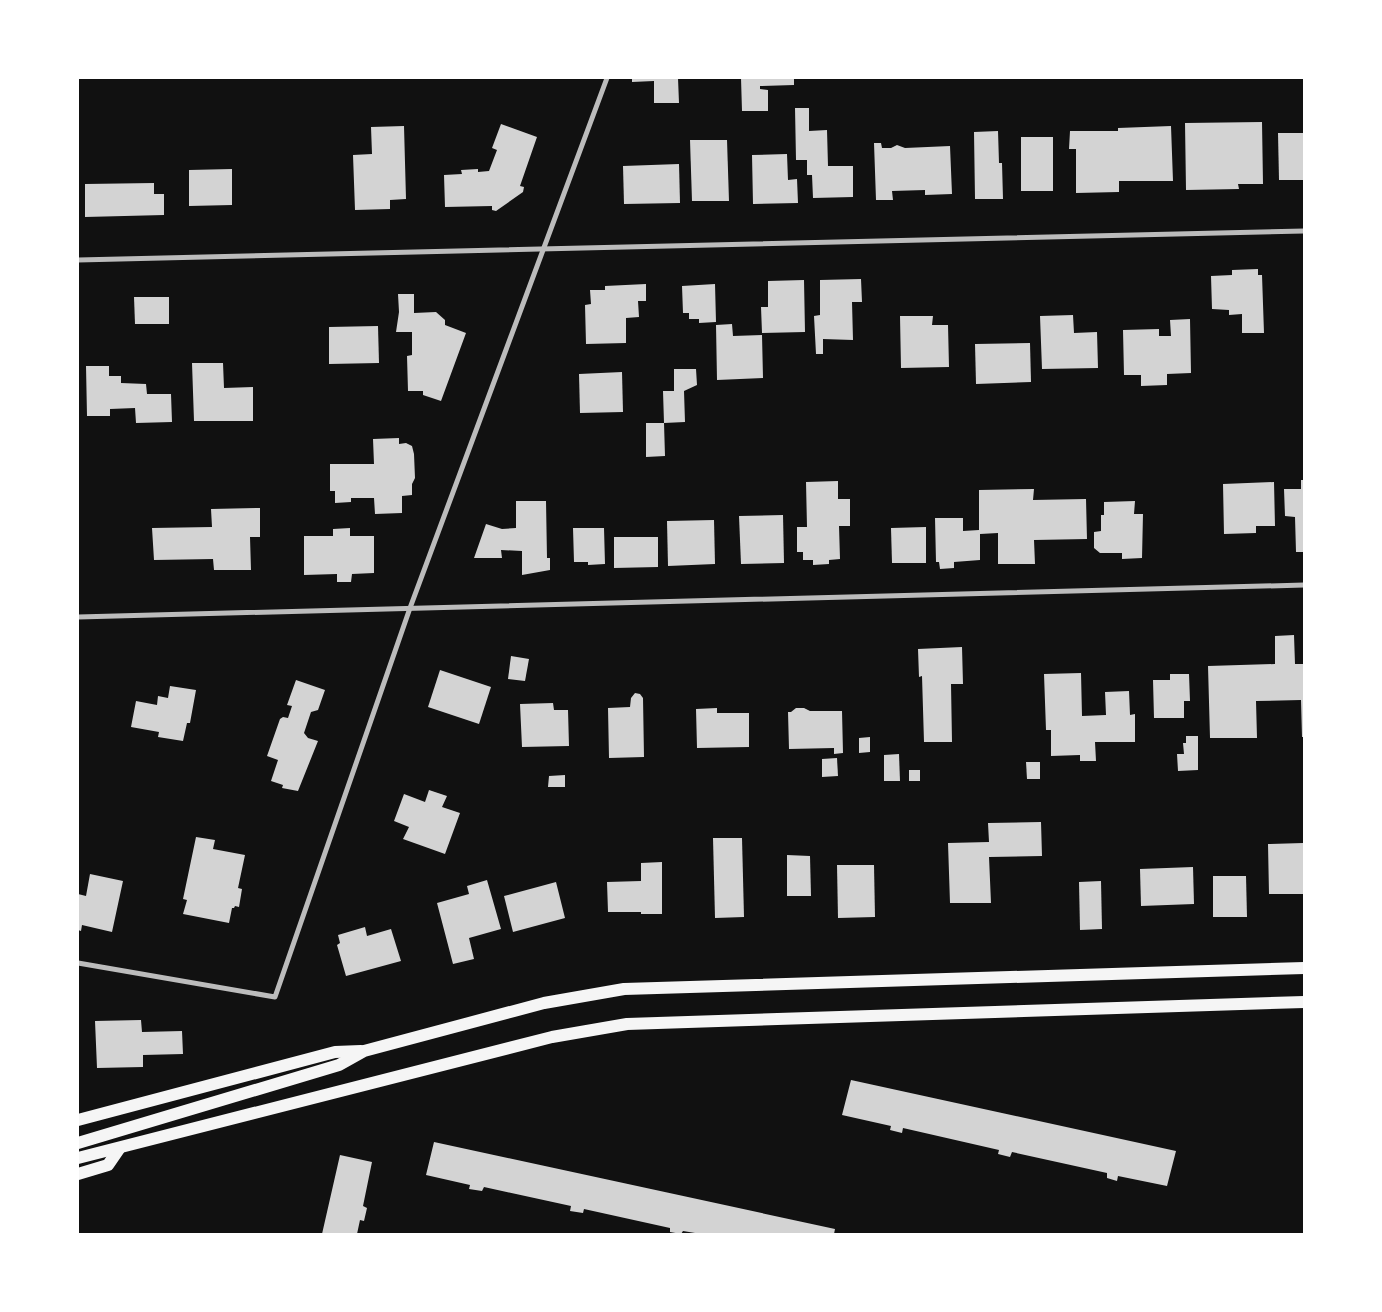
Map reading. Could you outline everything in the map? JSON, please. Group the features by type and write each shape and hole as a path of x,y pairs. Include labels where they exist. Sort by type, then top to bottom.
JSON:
{"main road":[{"path":"78,1120 335,1052 364,1051 544,1003 624,989 1304,968"},
{"path":"78,1158 552,1037 627,1024 1304,1002"},
{"path":"78,1143 339,1065 364,1051"},
{"path":"78,1174 108,1165 119,1149"}],"street":[{"path":"78,963 275,997 410,608 607,78"},
{"path":"78,260 1304,231"},
{"path":"78,618 1304,585"}],"building":[{"path":"632,78 678,78 679,103 654,103 654,81 632,82"},
{"path":"741,78 794,78 794,85 760,86 760,89 768,90 768,111 742,111"},
{"path":"795,108 809,108 809,131 827,130 828,166 853,166 853,197 813,198 812,175 807,175 807,160 796,160"},
{"path":"1262,122 1263,184 1238,184 1239,189 1186,190 1185,123"},
{"path":"501,124 537,137 520,186 524,187 523,192 496,211 492,210 492,206 445,207 444,175 462,174 461,170 478,169 478,172 489,171 497,150 492,148"},
{"path":"404,126 406,199 390,200 390,209 355,210 353,155 372,154 371,127"},
{"path":"1171,126 1173,181 1119,181 1119,192 1076,193 1076,149 1069,149 1070,131 1118,131 1118,128"},
{"path":"998,131 999,163 1002,163 1003,199 975,199 974,132"},
{"path":"1278,133 1304,133 1304,180 1279,180"},
{"path":"1021,137 1053,137 1053,191 1021,191"},
{"path":"690,140 727,140 729,201 692,201"},
{"path":"874,143 881,143 882,148 891,148 897,145 905,148 950,146 952,194 925,195 925,190 892,191 893,200 876,200"},
{"path":"787,154 788,180 797,179 798,203 753,204 752,155"},
{"path":"679,164 680,203 624,204 623,166"},
{"path":"232,169 232,205 189,206 189,170"},
{"path":"154,183 154,194 164,194 164,215 85,217 85,184"},
{"path":"1258,269 1258,275 1262,275 1264,333 1242,333 1242,314 1229,315 1229,310 1212,309 1211,276 1232,275 1232,270"},
{"path":"861,279 862,302 852,302 853,340 823,339 823,354 816,354 814,316 820,315 820,280"},
{"path":"804,280 805,332 762,333 761,307 768,307 768,281"},
{"path":"646,284 646,301 638,301 639,317 626,318 626,343 586,344 585,305 591,304 590,290 605,290 605,286"},
{"path":"715,284 716,322 699,323 699,319 689,319 689,313 683,313 682,286"},
{"path":"398,294 414,294 414,313 436,312 445,320 445,325 466,333 441,401 423,395 423,391 408,391 407,356 412,355 412,332 396,332 399,312"},
{"path":"134,297 169,297 169,324 135,324"},
{"path":"1073,315 1074,333 1097,332 1098,368 1042,369 1040,316"},
{"path":"900,316 933,316 932,325 948,325 949,367 901,368"},
{"path":"1190,319 1191,373 1167,374 1167,385 1141,386 1141,375 1124,375 1123,330 1159,329 1159,336 1171,336 1170,320"},
{"path":"732,324 733,336 762,335 763,378 717,380 716,325"},
{"path":"378,326 379,363 329,364 329,327"},
{"path":"1030,343 1031,382 976,384 975,344"},
{"path":"192,363 223,363 224,388 253,387 253,421 194,421"},
{"path":"86,366 109,366 109,376 121,376 121,383 146,384 147,394 171,394 172,422 136,423 135,408 110,409 110,416 87,416"},
{"path":"674,369 696,369 697,385 684,391 685,422 664,423 663,391 674,391"},
{"path":"622,372 623,412 580,413 579,374"},
{"path":"646,423 664,423 665,456 646,457"},
{"path":"399,438 399,444 406,443 412,446 415,478 412,484 412,495 402,496 402,513 375,514 374,498 351,498 351,502 335,503 335,491 330,491 330,464 374,464 373,439"},
{"path":"1301,480 1304,480 1304,552 1296,552 1295,517 1285,516 1284,489 1301,489"},
{"path":"838,481 838,499 850,499 850,526 839,526 840,559 829,560 829,564 813,565 813,560 803,560 803,552 797,552 797,527 807,527 806,482"},
{"path":"1274,482 1275,526 1256,526 1256,533 1224,534 1223,484"},
{"path":"1034,489 1033,500 1086,499 1087,539 1034,540 1035,564 998,564 998,533 980,534 980,560 954,562 954,568 940,569 939,562 936,562 935,518 963,518 963,531 979,530 979,490"},
{"path":"516,501 546,501 547,558 550,558 550,570 522,575 522,551 501,550 502,558 474,558 486,524 502,529 516,528"},
{"path":"1135,501 1134,514 1143,514 1142,558 1122,559 1122,553 1100,553 1094,548 1094,532 1101,531 1101,515 1104,515 1104,502"},
{"path":"260,508 260,537 250,537 251,570 214,570 213,559 154,560 152,528 212,527 211,509"},
{"path":"783,515 784,563 741,564 739,516"},
{"path":"714,520 715,564 668,566 667,521"},
{"path":"926,527 926,563 892,563 891,528"},
{"path":"350,528 350,536 374,536 374,573 352,574 351,582 337,582 337,574 304,575 304,536 333,536 333,529"},
{"path":"573,528 604,528 605,564 588,565 588,562 574,562"},
{"path":"614,537 658,537 658,567 614,568"},
{"path":"1294,635 1295,664 1304,664 1304,737 1302,737 1301,700 1256,701 1257,738 1210,738 1208,666 1275,664 1275,636"},
{"path":"962,647 963,684 951,684 952,742 924,742 922,676 919,677 918,649"},
{"path":"511,656 529,659 525,681 508,679"},
{"path":"440,670 491,687 479,724 428,707"},
{"path":"1081,673 1082,716 1106,715 1105,692 1129,691 1130,715 1135,714 1135,742 1095,742 1096,761 1080,761 1080,755 1051,756 1051,730 1046,730 1044,674"},
{"path":"1170,674 1189,674 1190,701 1184,701 1184,718 1154,718 1153,680 1170,680"},
{"path":"296,680 325,690 318,710 311,712 304,733 308,738 318,741 298,791 282,788 283,785 271,781 278,760 267,756 280,719 283,717 288,718 292,706 287,705"},
{"path":"170,686 196,690 190,723 187,723 183,741 158,737 159,732 131,727 136,701 157,705 158,696 168,698"},
{"path":"635,693 640,694 643,698 644,757 609,758 608,708 630,707 631,698"},
{"path":"553,703 554,710 568,710 569,746 522,747 520,704"},
{"path":"717,708 717,713 749,713 749,747 697,748 696,709"},
{"path":"796,708 804,708 810,711 842,711 843,753 834,754 834,748 789,749 788,712"},
{"path":"1186,736 1198,736 1198,770 1178,771 1177,754 1184,754 1183,743 1186,743"},
{"path":"870,737 870,752 859,753 859,738"},
{"path":"899,754 900,781 884,781 884,755"},
{"path":"837,758 838,776 822,777 822,759"},
{"path":"1026,762 1040,762 1040,779 1027,779"},
{"path":"909,770 920,770 920,781 909,781"},
{"path":"565,775 565,787 548,787 549,776"},
{"path":"429,790 447,796 442,807 460,813 445,854 403,839 409,827 394,821 404,794 425,802"},
{"path":"1041,822 1042,856 989,857 991,903 950,903 948,843 989,842 988,823"},
{"path":"196,837 215,840 213,849 245,855 238,888 242,889 239,907 235,906 232,908 229,923 183,914 187,900 183,899"},
{"path":"713,838 742,838 744,917 715,918"},
{"path":"1303,843 1303,894 1269,894 1268,844"},
{"path":"787,855 810,856 811,896 787,896"},
{"path":"662,862 662,914 608,912 607,882 641,881 641,863"},
{"path":"837,865 874,865 875,917 838,918"},
{"path":"1193,867 1194,904 1141,906 1140,869"},
{"path":"90,874 123,881 112,932 82,925 81,931 78,930 78,894 86,896"},
{"path":"1213,876 1246,876 1247,917 1213,917"},
{"path":"487,880 501,929 469,938 474,959 453,964 437,903 469,894 467,886"},
{"path":"1101,881 1102,929 1080,930 1079,882"},
{"path":"556,882 565,918 513,932 504,896"},
{"path":"365,927 367,936 391,929 401,961 346,976 337,945 340,943 338,935"},
{"path":"141,1020 142,1032 182,1031 183,1054 143,1055 143,1067 97,1068 95,1021"},
{"path":"851,1080 1176,1151 1167,1186 1118,1176 1117,1181 1107,1178 1107,1173 1012,1152 1010,1157 998,1154 999,1150 903,1128 902,1133 890,1130 891,1126 842,1115"},
{"path":"434,1142 835,1229 834,1234 701,1234 683,1231 681,1234 670,1232 670,1228 584,1209 583,1213 570,1211 571,1206 484,1187 482,1191 469,1189 470,1185 426,1175"},
{"path":"340,1155 372,1162 363,1206 367,1208 364,1221 360,1220 357,1234 322,1234"}]}
